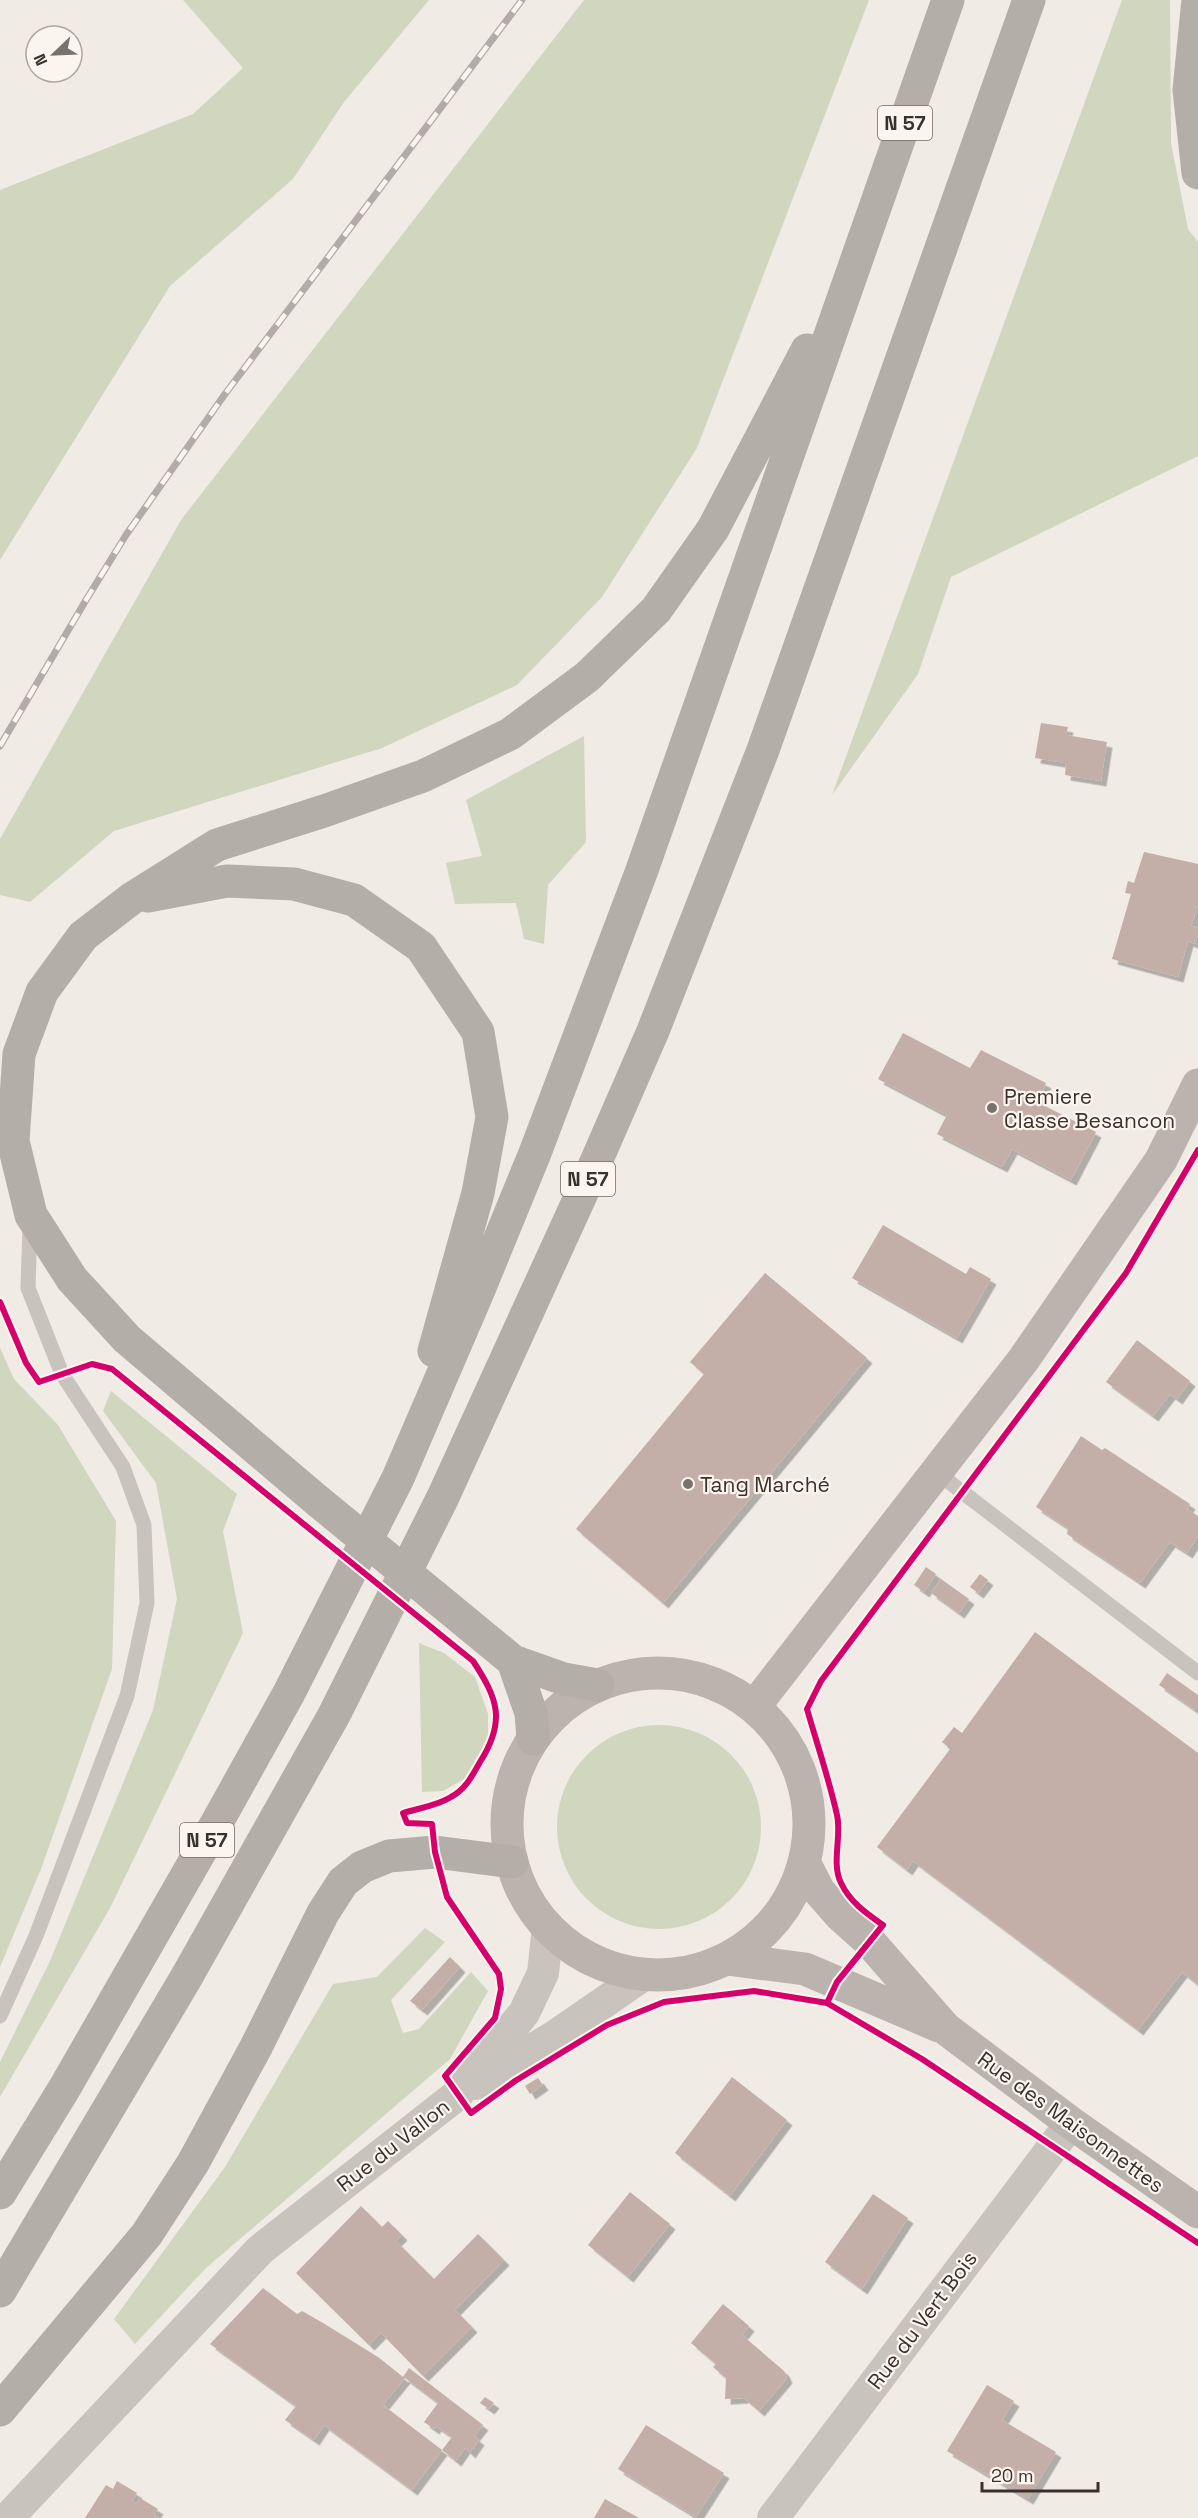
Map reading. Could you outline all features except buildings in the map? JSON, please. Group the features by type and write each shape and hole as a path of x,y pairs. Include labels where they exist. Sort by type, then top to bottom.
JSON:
{"highway":[{"name":"N 57","path":"0,2193 70,2079 232,1796 289,1693 398,1478 478,1292 593,1002 646,859 948,0"},
{"name":"N 57","path":"0,2291 186,1978 334,1715 443,1497 553,1257 653,1031 759,760 1029,0"},
{"path":"1198,0 1189,90 1198,173"},
{"path":"598,1686 564,1679 513,1661 319,1502 127,1339 72,1279 31,1215 13,1141 19,1054 42,992 83,936 131,899 218,845 324,812 423,776 471,753 510,734 587,677 656,610 713,529 862,245"},
{"path":"131,899 227,881 294,884 354,900 421,946 478,1032 492,1117 478,1193 398,1478"},
{"path":"513,1661 531,1713 533,1739"},
{"path":"0,2410 147,2234 193,2163 255,2049 322,1913 343,1882 362,1867 389,1856 435,1852 512,1862"}],"main road":[{"path":"754,1707 1024,1359 1161,1160 1198,1085"},
{"path":"638,1674 679,1674 718,1686 754,1707 777,1731 795,1761 806,1794 809,1828 804,1862 793,1892 776,1919 762,1935 727,1959 687,1972 645,1974 618,1970 593,1960 569,1946 548,1927 526,1897 512,1862 507,1820 510,1798 515,1778 533,1739 562,1708 598,1686 638,1674"},
{"name":"Rue des Maisonnettes","path":"804,1862 819,1891 840,1915 869,1941 946,2029 1071,2123 1198,2212"},
{"name":"Rue des Maisonnettes","path":"727,1959 805,1969 946,2029"}],"street":[{"name":"Rue du Vallon","path":"8,2518 260,2250 457,2095 524,2013 543,1973 548,1927"},
{"path":"457,2095 555,2036 645,1974"},
{"name":"Rue du Vert Bois","path":"774,2518 1071,2123"}],"lane":[{"path":"0,2016 36,1936 127,1696 147,1603 144,1525 123,1467 62,1374 28,1288 31,1215"},
{"path":"935,1472 1198,1673"}],"green space":[{"path":"183,0 429,0 344,102 293,179 170,286 0,560 0,190 193,114 243,68"},
{"path":"584,0 869,0 697,448 602,597 517,685 382,748 114,831 30,902 0,895 0,839 181,520"},
{"path":"1122,0 1170,0 1171,143 1188,229 1198,242 1198,456 951,577 918,674 832,795"},
{"path":"584,736 586,842 548,885 544,944 524,939 516,903 455,904 446,863 482,856 466,800"},
{"path":"0,1348 14,1379 58,1425 116,1521 112,1669 41,1869 0,1967"},
{"path":"111,1391 237,1494 223,1531 243,1633 110,1908 0,2097 0,2062 50,1961 153,1710 177,1599 156,1483 103,1411"},
{"path":"419,1643 444,1653 475,1677 488,1714 488,1737 466,1778 443,1791 422,1792"},
{"path":"649,1725 669,1725 698,1732 724,1748 738,1762 754,1788 760,1807 760,1847 754,1866 738,1892 724,1906 689,1925 669,1929 649,1929 620,1922 594,1906 580,1892 561,1857 557,1837 557,1817 564,1788 580,1762 594,1748 629,1729"},
{"path":"425,1928 445,1942 391,2000 403,2033 419,2029 471,1972 488,1991 450,2059 206,2268 135,2344 114,2319 225,2167 333,1984 377,1977"}],"railway":[{"path":"0,746 126,535 225,394 522,0"}],"cycle path":[{"path":"1198,1150 1126,1273 821,1681 807,1709 837,1815 838,1875 845,1890 854,1901 883,1925 837,1982 827,2003 922,2059 1198,2243"},
{"path":"0,1302 26,1363 39,1382 92,1364 112,1369 473,1661 482,1675 493,1699 496,1722 488,1747 477,1767 468,1782 456,1794 440,1803 403,1813 407,1823 432,1824 435,1852 447,1897 499,1974 501,1989 495,2018 445,2076 471,2113 515,2081 607,2025 664,2002 754,1991 827,2003"}],"place":[{"name":"Premiere Classe Besancon","path":"992,1108"},
{"name":"Tang Marché","path":"688,1484"}]}
